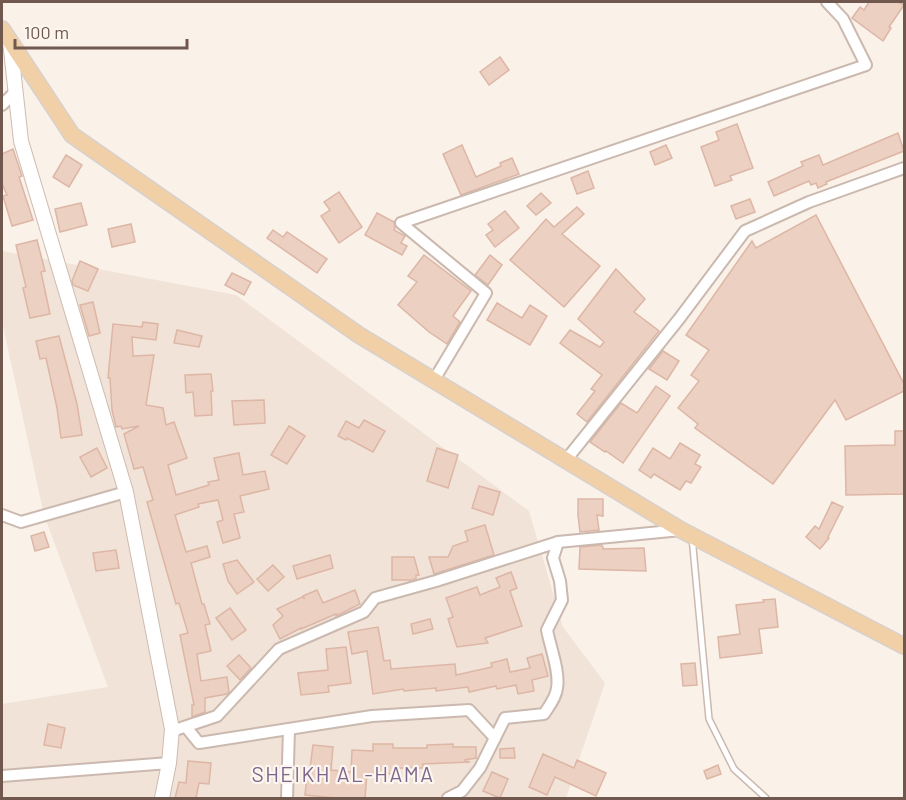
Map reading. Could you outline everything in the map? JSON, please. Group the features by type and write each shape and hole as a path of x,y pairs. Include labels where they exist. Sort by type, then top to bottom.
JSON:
{"main road":[{"path":"5,35 72,135 359,334 686,533 904,646"}],"street":[{"path":"434,380 486,294 401,223 866,65 843,19 827,2"},
{"path":"5,35 21,141 126,492 172,731 162,798"},
{"path":"2,105 15,92"},
{"path":"566,460 679,319 745,231 809,202 904,168"},
{"path":"2,515 21,522 126,492"},
{"path":"172,731 218,716 279,649 364,612 375,598 558,542 686,533"},
{"path":"448,798 462,791 480,768 505,718 543,714 551,704 558,687 546,630 562,600 560,580 553,558 558,542"},
{"path":"186,727 199,743 372,716 469,710 495,738"},
{"path":"287,798 289,729"},
{"path":"2,776 169,763"}],"lane":[{"path":"686,533 709,719 735,769 766,798"}],"shaded area":[{"path":"2,251 236,295 529,511 563,627 605,683 566,798 2,798 2,704 108,687 44,515 2,321"}],"building":[{"path":"869,2 898,2 904,5 889,27 891,28 883,41 852,18 860,7 864,10"},
{"path":"500,57 509,70 489,85 480,72"},
{"path":"737,124 753,168 730,176 732,180 715,186 701,147 719,140 716,132"},
{"path":"898,133 904,151 826,182 827,184 818,188 816,183 811,185 809,181 774,196 768,182 803,166 801,162 819,155 823,165"},
{"path":"462,145 476,177 501,166 500,163 512,158 519,174 461,195 443,154"},
{"path":"666,145 672,158 655,165 650,152"},
{"path":"13,149 22,176 19,177 33,220 12,226 3,196 7,195 2,184 2,154"},
{"path":"66,155 82,165 69,187 53,177"},
{"path":"588,171 594,188 577,194 571,178"},
{"path":"339,192 362,227 339,243 321,216 330,210 324,202"},
{"path":"541,193 551,203 536,215 527,206"},
{"path":"750,199 755,212 736,219 731,206"},
{"path":"81,203 87,225 60,232 55,209"},
{"path":"577,207 584,214 562,234 600,266 564,307 510,260 546,219 554,227"},
{"path":"505,211 519,228 495,247 486,235 493,230 488,224"},
{"path":"377,213 394,222 394,230 405,236 401,243 407,246 402,255 365,235"},
{"path":"816,215 904,384 904,391 846,420 835,400 773,484 695,428 698,424 678,408 699,381 691,375 709,350 686,335 752,241 756,248"},
{"path":"131,224 135,242 112,247 108,229"},
{"path":"273,230 283,237 287,232 327,259 317,273 267,238"},
{"path":"37,240 45,271 41,272 50,314 30,318 23,288 26,287 16,245"},
{"path":"424,255 471,291 453,316 460,322 447,344 429,332 398,305 417,282 408,276"},
{"path":"490,255 502,265 488,285 475,275"},
{"path":"80,261 98,269 88,291 73,285 72,281"},
{"path":"616,269 645,299 634,312 659,331 587,422 577,414 595,391 591,389 602,375 560,343 570,330 600,347 604,342 578,319"},
{"path":"232,273 251,282 244,295 225,285"},
{"path":"93,302 100,333 89,336 80,305"},
{"path":"497,303 522,318 530,305 547,316 530,345 487,320"},
{"path":"143,322 158,324 156,340 132,337 133,356 154,355 146,405 163,408 166,425 174,422 187,458 168,465 176,495 219,480 214,458 239,453 243,475 265,471 269,489 240,496 244,512 234,514 240,538 223,543 217,522 223,520 218,500 198,504 199,507 175,515 186,552 207,546 210,557 191,563 210,624 205,625 211,651 197,654 201,681 227,677 229,692 205,698 205,712 192,717 192,705 194,705 180,635 188,633 179,603 176,604 147,502 153,500 143,467 134,469 124,434 139,426 122,429 121,426 116,427 112,410 110,378 108,378 113,324 142,327"},
{"path":"177,330 202,336 199,347 174,343"},
{"path":"59,336 77,404 82,435 61,438 46,358 40,359 36,341"},
{"path":"663,351 679,361 667,380 649,369"},
{"path":"211,374 212,415 195,416 193,392 186,393 185,375"},
{"path":"656,386 670,396 623,463 590,442 621,403 637,413"},
{"path":"264,400 265,423 234,425 232,401"},
{"path":"364,420 385,431 373,452 347,438 346,440 338,436 346,421 359,428"},
{"path":"289,426 305,436 287,464 271,455"},
{"path":"895,431 904,431 904,494 846,495 845,446 895,445"},
{"path":"680,443 700,455 695,464 701,467 691,483 686,481 680,490 654,474 651,478 639,470 653,448 670,459"},
{"path":"97,448 107,468 91,477 80,457"},
{"path":"437,448 458,455 448,488 427,481"},
{"path":"479,486 500,492 493,515 472,508"},
{"path":"578,499 603,499 603,516 597,515 599,530 580,532"},
{"path":"832,502 843,507 829,538 820,549 806,537 815,526 819,529"},
{"path":"485,525 494,555 434,574 429,557 448,557 453,546 468,541 465,531"},
{"path":"44,532 49,547 35,551 31,536"},
{"path":"601,545 603,549 644,548 646,571 579,569 580,547"},
{"path":"116,550 119,568 96,571 93,553"},
{"path":"330,555 333,568 297,579 293,566"},
{"path":"392,557 414,557 419,575 416,575 416,579 392,580"},
{"path":"237,560 254,582 237,594 228,581 223,564"},
{"path":"273,565 284,577 268,591 257,579"},
{"path":"511,572 517,588 510,591 522,626 485,638 488,643 457,647 448,619 453,617 446,598 477,587 480,595 500,587 496,578"},
{"path":"317,590 323,603 355,590 360,604 280,639 273,625 283,616 277,609"},
{"path":"775,599 778,627 759,629 762,653 720,658 718,637 740,634 736,605"},
{"path":"230,608 246,630 232,640 216,618"},
{"path":"430,619 433,629 413,634 411,624"},
{"path":"378,627 384,661 390,660 391,669 455,664 456,675 492,667 491,663 507,659 510,672 530,668 527,658 542,654 548,676 532,680 534,691 518,694 516,685 497,689 496,686 469,692 468,687 436,691 436,688 404,691 403,689 373,694 367,651 352,654 348,632"},
{"path":"346,647 351,683 328,686 329,692 301,695 298,673 328,670 326,649"},
{"path":"239,655 251,668 240,680 227,666"},
{"path":"695,663 697,685 683,686 681,664"},
{"path":"48,724 65,728 61,748 44,745"},
{"path":"373,744 393,744 393,748 427,748 427,745 453,744 453,747 476,747 476,758 464,760 470,762 423,764 423,768 394,768 393,774 367,773 365,798 305,795 313,745 333,747 331,770 351,772 352,750 373,751"},
{"path":"514,748 515,758 500,758 500,749"},
{"path":"543,754 574,768 577,760 606,773 596,796 555,777 547,795 529,787"},
{"path":"188,761 211,763 209,784 199,783 196,798 175,798 179,782 186,783"},
{"path":"718,765 721,774 707,779 704,771"},
{"path":"492,772 508,779 500,798 483,791"}],"district":[{"name":"SHEIKH AL-HAMA","path":"343,773"}]}
